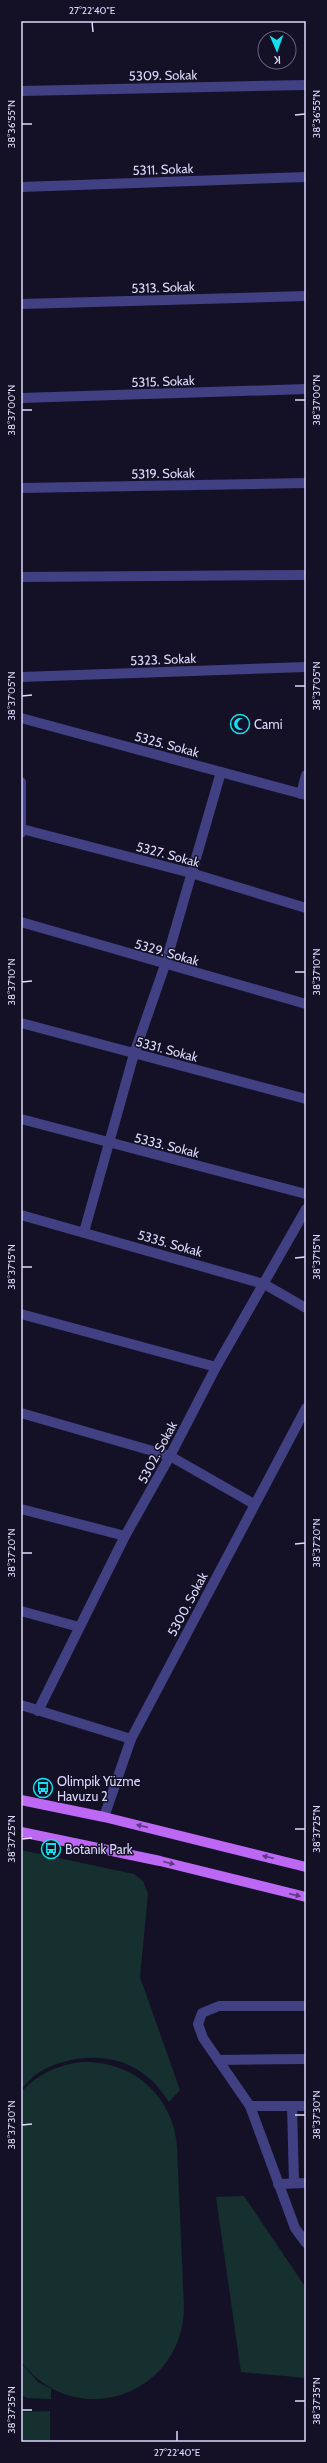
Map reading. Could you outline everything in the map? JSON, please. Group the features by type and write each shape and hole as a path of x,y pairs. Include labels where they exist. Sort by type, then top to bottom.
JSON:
{"main road":[{"path":"21,1800 104,1817 306,1867"},
{"path":"21,1832 160,1861 306,1898"}],"street":[{"name":"5309. Sokak","path":"21,91 306,85"},
{"name":"5311. Sokak","path":"21,186 306,177"},
{"name":"5313. Sokak","path":"21,304 306,296"},
{"name":"5315. Sokak","path":"21,398 306,389"},
{"name":"5319. Sokak","path":"21,488 306,483"},
{"path":"21,577 306,575"},
{"name":"5323. Sokak","path":"21,676 306,667"},
{"name":"5325. Sokak","path":"21,718 304,795"},
{"path":"84,1232 134,1054 165,965 221,772"},
{"path":"304,795 306,775"},
{"path":"21,782 21,831"},
{"name":"5327. Sokak","path":"21,831 191,873 306,908"},
{"name":"5329. Sokak","path":"21,922 165,965 306,1004"},
{"name":"5331. Sokak","path":"21,1023 306,1099"},
{"name":"5333. Sokak","path":"21,1119 306,1194"},
{"name":"5302. Sokak","path":"38,1711 125,1536 170,1456 216,1367 306,1208"},
{"name":"5335. Sokak","path":"21,1215 264,1284 306,1308"},
{"path":"21,1314 216,1367"},
{"name":"5300. Sokak","path":"104,1817 131,1739 306,1408"},
{"path":"21,1413 170,1456 254,1504"},
{"path":"21,1509 125,1536"},
{"path":"21,1611 79,1626"},
{"path":"21,1705 131,1739"},
{"path":"306,2006 219,2006 202,2013 198,2024 203,2038 250,2106 295,2228 306,2243"},
{"path":"218,2060 306,2059"},
{"path":"250,2106 306,2106"},
{"path":"292,2106 294,2183"},
{"path":"278,2184 306,2183"}],"green space":[{"path":"21,1850 134,1874 143,1881 148,1894 140,1977 180,2090 169,2102 155,2084 145,2075 133,2067 106,2059 78,2059 50,2067 35,2075 21,2090"},
{"path":"81,2062 100,2063 117,2067 133,2074 147,2084 158,2097 167,2112 174,2128 177,2147 184,2307 179,2338 166,2363 146,2382 122,2394 96,2399 69,2395 43,2383 21,2361 21,2092 41,2076 56,2068"},
{"path":"244,2196 306,2288 306,2378 241,2372 216,2197"},
{"path":"21,2363 38,2382 51,2389 51,2399 27,2398 21,2395"},
{"path":"50,2411 50,2442 21,2442 21,2412"}],"place":[{"name":"Cami","path":"240,724"},
{"name":"Olimpik Yüzme Havuzu 2","path":"43,1788"},
{"name":"Botanik Park","path":"51,1849"}]}
